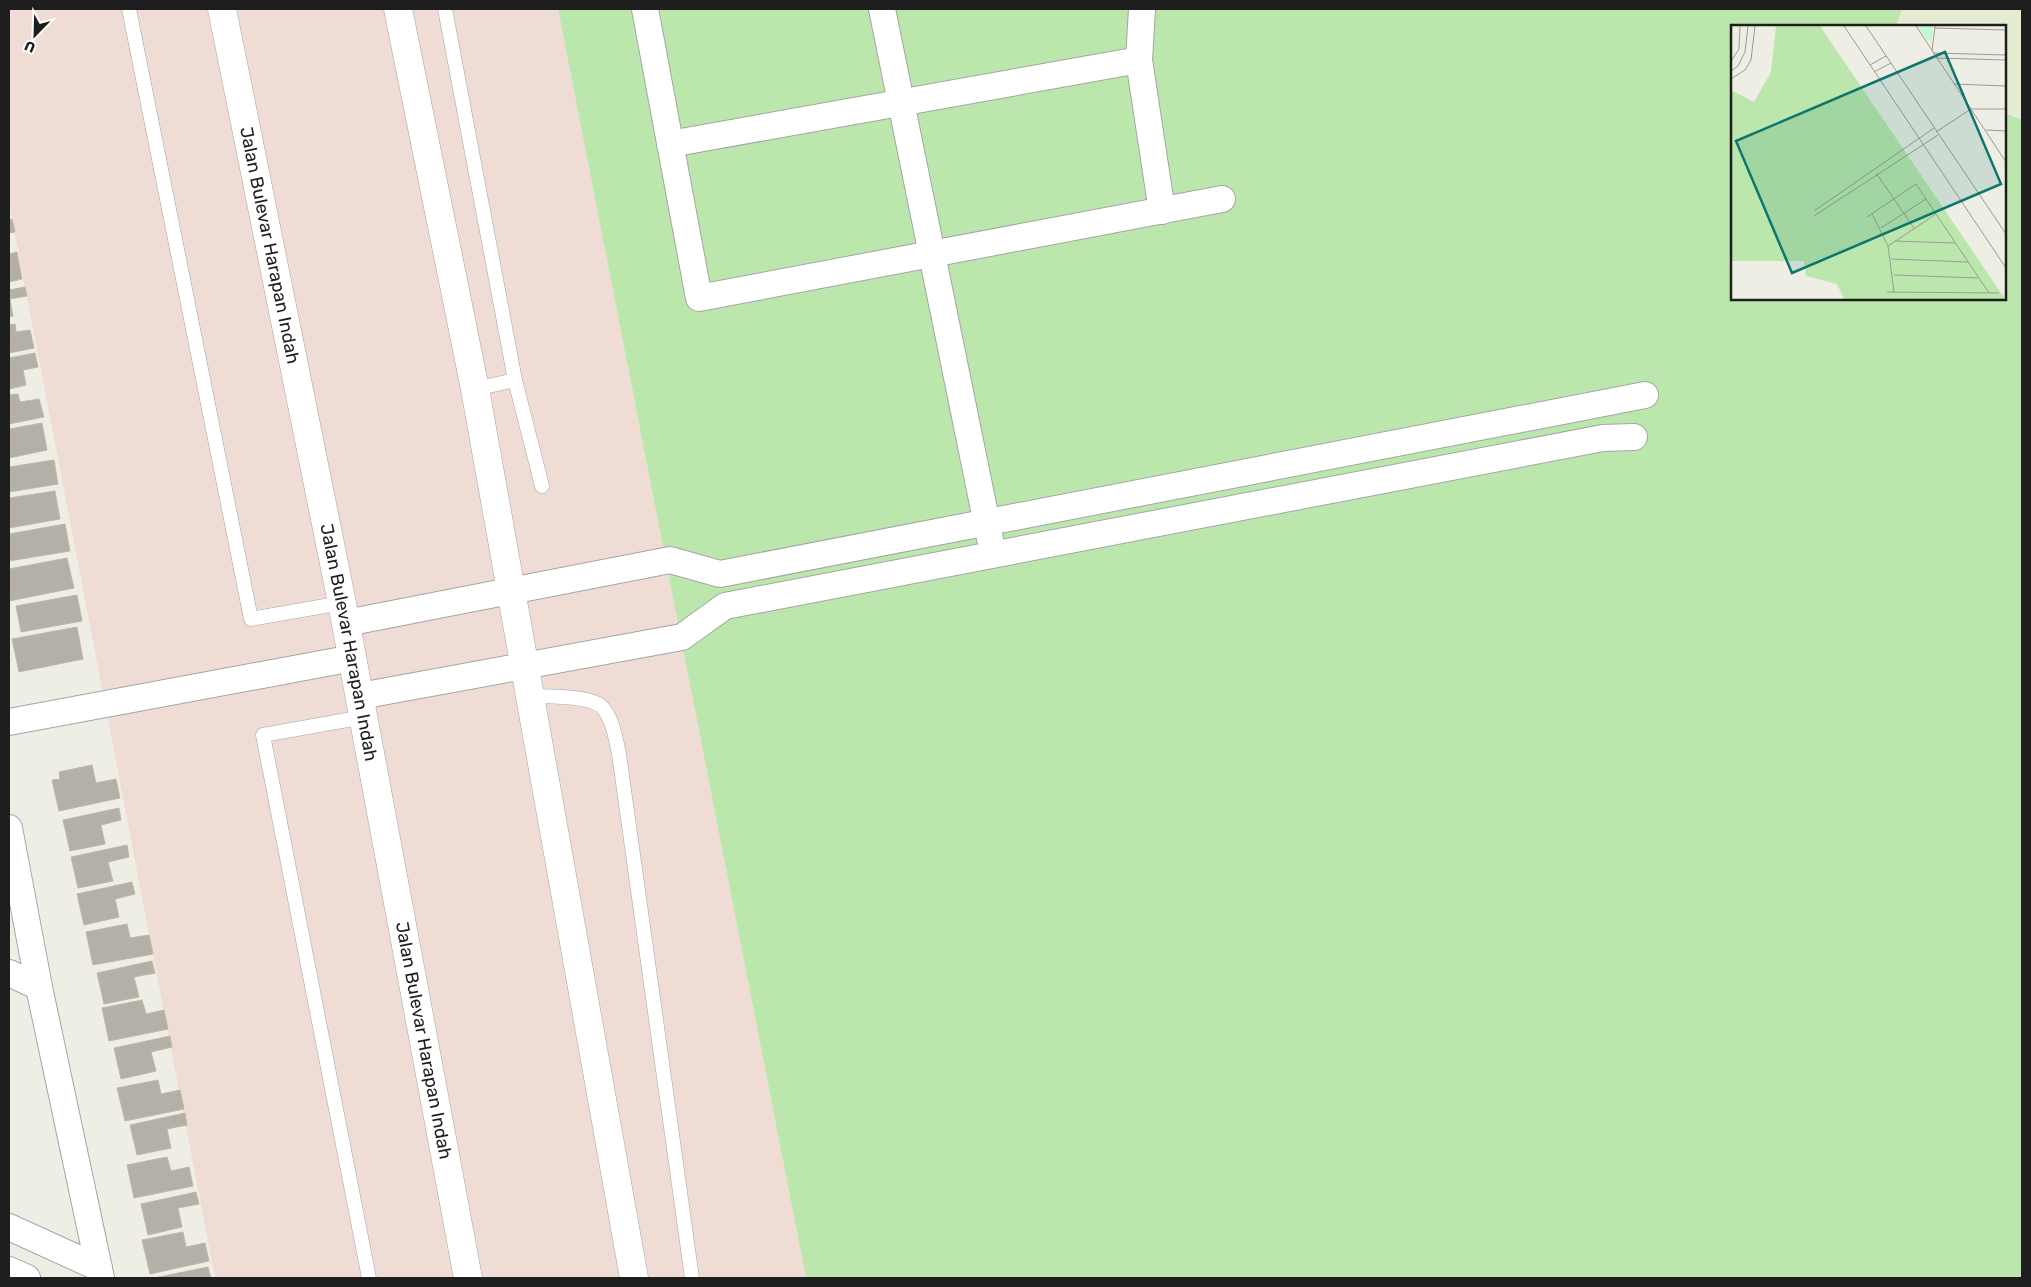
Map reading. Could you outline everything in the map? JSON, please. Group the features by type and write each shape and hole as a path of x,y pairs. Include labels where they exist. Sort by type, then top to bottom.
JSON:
{"street":[{"name":"Jalan Bulevar Harapan Indah","path":"222,9 353,658 468,1278"},
{"path":"398,9 475,389 634,1278"},
{"path":"645,9 699,298 1222,199"},
{"path":"882,9 993,555"},
{"path":"1142,9 1139,60 1162,211"},
{"path":"670,144 1139,60"},
{"path":"344,613 511,591 670,560 720,574 1645,395"},
{"path":"362,707 525,666 682,636 725,606 1603,438 1634,437"},
{"path":"720,574 725,606"},
{"path":"9,722 353,658"},
{"path":"9,828 39,987 100,1273"},
{"path":"9,973 39,987"},
{"path":"9,1227 100,1273"},
{"path":"9,1270 26,1278"}],"lane":[{"path":"129,9 251,619 344,613"},
{"path":"445,9 515,380 542,486"},
{"path":"475,389 515,380"},
{"path":"530,696 591,700 601,707 614,731 620,754 692,1278"},
{"path":"362,707 263,735 369,1278"}],"shaded area":[{"path":"9,9 558,9 806,1278 215,1278 9,203"}],"green space":[{"path":"558,9 1902,9 1896,25 1731,25 1731,300 2006,300 2006,113 2022,120 2022,1278 806,1278"},
{"path":"1902,9 2022,9 2022,120 2006,113 2006,25 1896,25"}],"building":[{"path":"12,219 15,232 9,233 9,220"},
{"path":"17,252 22,279 9,282 9,254"},
{"path":"25,287 27,296 10,299 13,316 9,317 9,290"},
{"path":"15,324 16,332 30,330 34,348 9,353 9,325"},
{"path":"35,353 38,367 23,370 26,385 9,389 9,358"},
{"path":"18,394 20,402 39,399 44,417 9,424 9,395"},
{"path":"42,423 47,450 9,458 9,429"},
{"path":"54,460 58,484 9,492 9,467"},
{"path":"55,491 60,519 9,528 9,498"},
{"path":"65,524 70,551 9,561 9,534"},
{"path":"67,558 74,588 9,601 9,569"},
{"path":"77,595 82,621 21,632 16,606"},
{"path":"77,627 83,659 19,672 12,639"},
{"path":"92,765 96,783 116,779 120,798 59,811 52,780 60,779 59,772"},
{"path":"119,808 121,820 101,825 105,844 70,851 63,820"},
{"path":"127,845 129,857 108,862 113,881 78,888 71,857"},
{"path":"132,882 135,894 115,899 119,917 84,925 77,894"},
{"path":"127,924 130,938 149,935 153,954 93,965 86,932"},
{"path":"152,961 155,973 134,977 139,997 104,1004 97,973"},
{"path":"142,1000 146,1014 164,1010 168,1029 109,1041 102,1008"},
{"path":"170,1036 172,1047 151,1052 156,1071 121,1079 114,1048"},
{"path":"158,1080 161,1094 180,1090 184,1109 125,1121 117,1088"},
{"path":"185,1113 187,1125 167,1129 171,1148 137,1155 130,1125"},
{"path":"167,1157 171,1171 189,1167 193,1186 134,1198 127,1165"},
{"path":"196,1192 199,1204 178,1208 182,1227 148,1235 141,1204"},
{"path":"183,1232 186,1247 205,1243 209,1261 150,1274 142,1240"},
{"path":"208,1267 211,1278 154,1278"}]}
